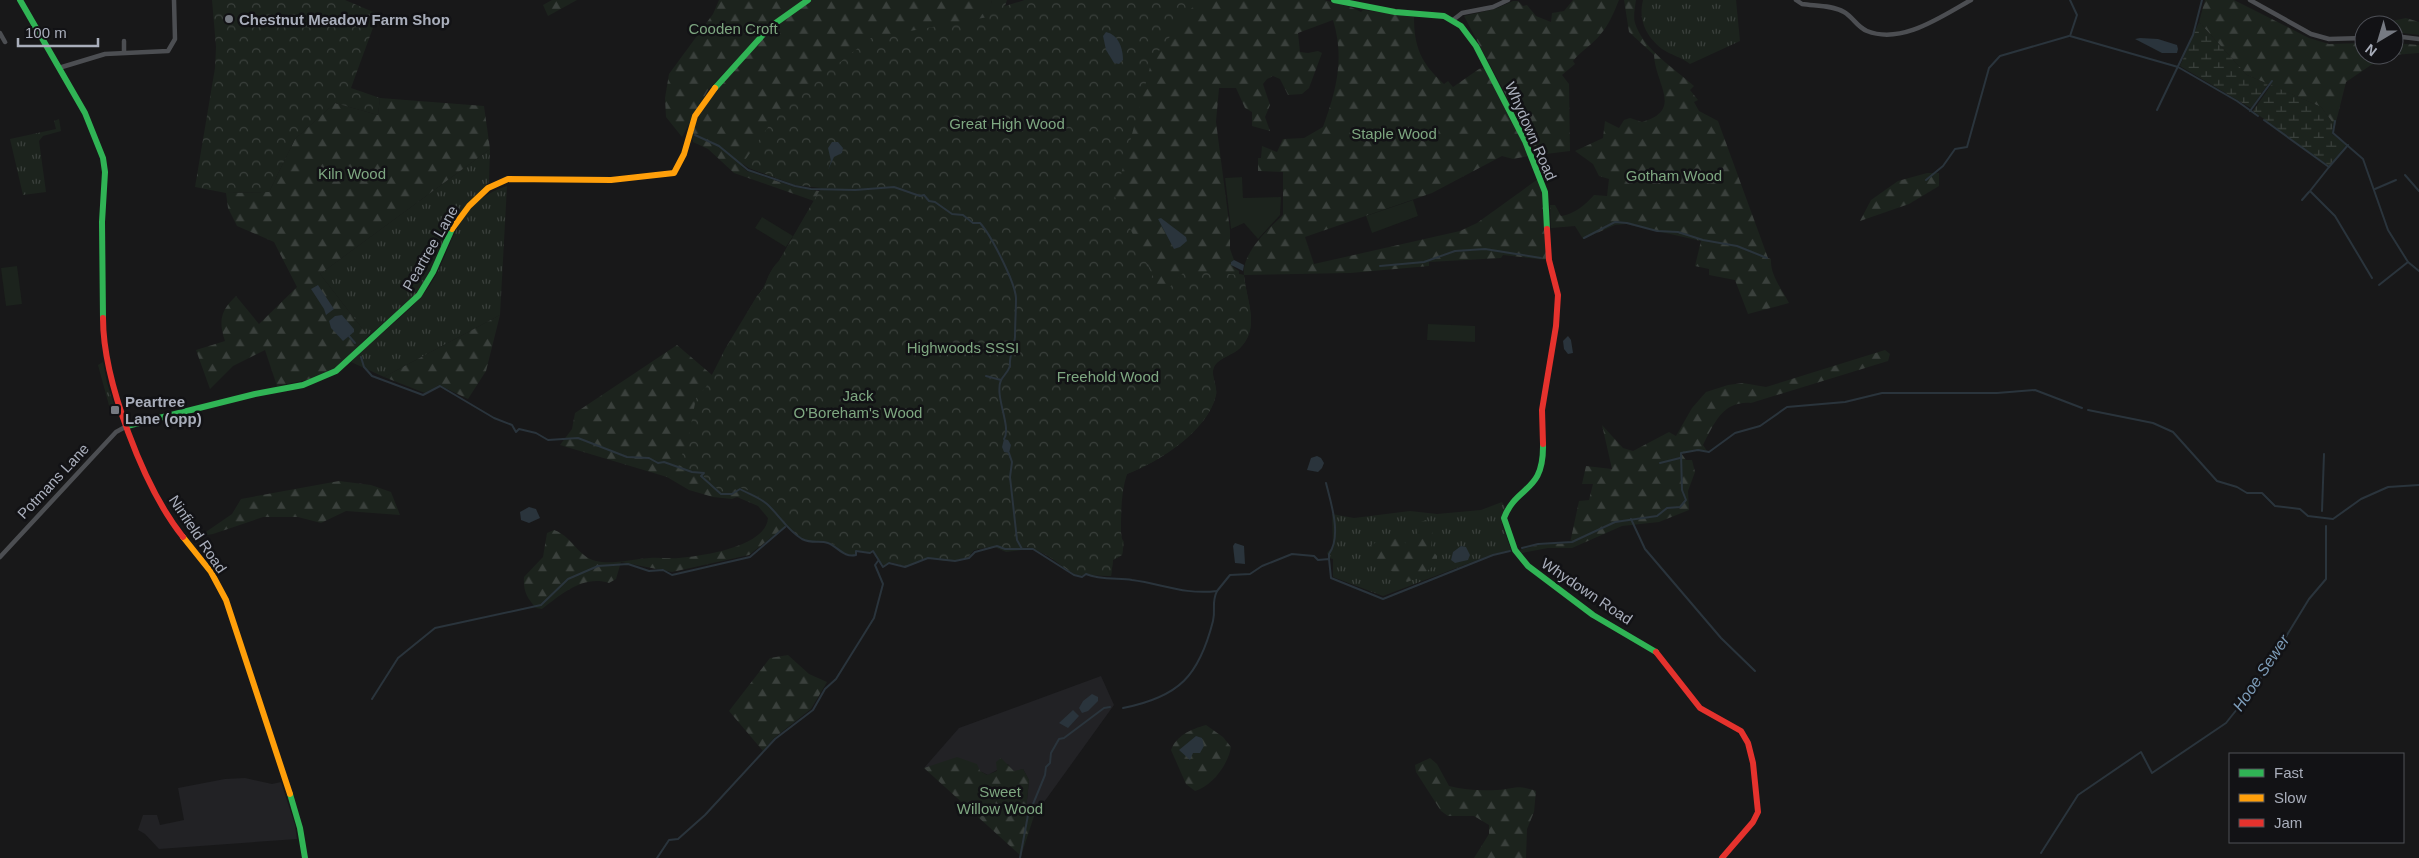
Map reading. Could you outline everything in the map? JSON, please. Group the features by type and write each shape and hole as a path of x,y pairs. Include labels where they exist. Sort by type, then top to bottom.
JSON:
{"street":[{"name":"Ninfield Road","path":"20,0 85,113 103,158 105,172 102,222 103,336 108,362 127,426 144,468 173,524 211,572 226,600 285,779 300,828 305,858"},
{"path":"62,66 83,58 124,51 161,52 171,47 175,39 174,0"},
{"name":"Peartree Lane","path":"127,426 255,394 303,385 336,371 419,295 433,272 454,225 469,206 488,188 497,183 508,179 611,180 674,173 684,154 688,134 695,116 718,83 770,27 808,0"},
{"path":"1334,0 1395,12 1444,16 1453,20 1462,13 1493,7 1508,0"},
{"path":"1796,0 1802,4 1844,12 1868,32 1893,35 1928,24 1971,0"},
{"path":"2250,0 2311,34 2328,39 2354,38"},
{"name":"Whydown Road","path":"1453,20 1461,26 1476,46 1525,141 1546,192 1549,260 1558,295 1556,326 1542,410 1543,457 1538,477 1531,487 1509,505 1504,518 1516,550 1528,566 1593,614 1654,649 1700,708 1741,731 1748,743 1753,763 1758,812 1753,822 1722,858"},
{"path":"0,33 5,42"},
{"path":"2404,37 2419,39"},
{"path":"124,41 124,51"},
{"name":"Potmans Lane","path":"0,558 116,432 127,426"}],"shaded area":[{"path":"1106,32 1117,39 1121,47 1123,60 1119,64 1114,63 1106,50 1103,36"},
{"path":"2135,39 2158,39 2177,45 2177,53 2162,53"},
{"path":"832,142 838,142 843,148 842,153 834,157 828,170 831,161 828,148"},
{"path":"1161,218 1186,237 1187,241 1174,249 1158,219"},
{"path":"1234,260 1244,265 1243,271 1231,265 1231,262"},
{"path":"318,285 334,309 326,315 311,289"},
{"path":"342,315 354,329 354,332 343,341 331,328 329,321 335,316"},
{"path":"1568,336 1571,340 1573,353 1568,354 1564,349 1563,341"},
{"path":"1004,439 1008,440 1011,445 1009,453 1004,452 1002,447"},
{"path":"1317,456 1324,463 1322,468 1318,472 1307,470 1311,458"},
{"path":"529,507 536,509 540,518 529,523 521,520 520,512"},
{"path":"1235,543 1244,546 1245,564 1235,563 1233,546"},
{"path":"1461,546 1466,547 1470,555 1468,560 1455,563 1451,560 1453,552"},
{"path":"1101,676 1114,705 1034,816 1026,810 1029,780 1023,769 1014,772 1008,764 988,775 980,771 924,768 959,728"},
{"path":"1092,694 1098,697 1098,701 1088,711 1082,713 1079,708 1083,701"},
{"path":"1073,710 1079,716 1068,728 1059,723"},
{"path":"1196,736 1202,738 1204,746 1200,753 1193,753 1190,760 1179,750"},
{"path":"245,778 272,784 281,782 295,825 297,839 159,849 145,834 138,830 143,815 157,815 160,825 184,820 178,788 225,779"}],"green space":[{"path":"212,0 345,0 378,14 351,88 380,98 378,115 335,103 295,139 269,192 226,193 195,187 215,68 216,47"},
{"path":"552,0 577,0 548,16 543,5"},
{"name":"Cooden Croft","path":"719,0 804,0 750,45 708,90 682,137 666,117 665,98 669,74 713,14"},
{"name":"Highwoods SSSI","path":"811,0 992,0 989,17 1025,0 1324,0 1361,12 1363,10 1414,17 1415,37 1420,54 1430,69 1444,84 1448,81 1453,87 1479,69 1486,67 1529,156 1513,159 1502,156 1432,193 1305,237 1314,264 1460,231 1477,223 1538,179 1542,191 1547,260 1503,255 1501,258 1429,262 1429,266 1350,273 1244,275 1251,313 1250,331 1240,348 1215,365 1213,376 1216,395 1211,408 1193,433 1180,444 1153,462 1127,474 1121,489 1121,537 1124,542 1122,555 1113,560 1111,576 1086,573 1081,576 1037,550 1022,548 930,198 796,185 749,168 743,164 741,166 747,171 794,187 819,191 1021,550 1006,552 995,547 989,549 988,547 974,550 968,557 956,560 945,561 928,557 906,566 891,562 884,565 875,556 873,550 869,552 856,550 855,555 844,553 828,542 812,542 786,526 749,555 672,572 621,562 616,579 609,583 590,582 573,587 542,609 536,608 526,594 524,577 543,557 547,533 554,530 566,537 590,559 608,562 679,558 717,552 745,543 765,528 768,518 758,506 737,497 732,499 713,497 689,490 667,477 560,445 572,429 575,413 677,345 712,375 814,201 734,173 708,149 693,142 694,130 700,115 724,80 767,34 785,18","holes":["1333,20 1337,34 1339,62 1332,101 1323,127 1304,138 1283,139 1277,152 1262,146 1261,158 1258,158 1258,171 1283,172 1283,215 1251,250 1244,267 1244,275 1239,274 1239,271 1234,268 1231,262 1234,260 1230,249 1230,230 1216,122 1219,88 1236,88 1245,108 1252,112 1252,126 1270,131 1265,117 1270,105 1263,84 1273,76 1280,79 1288,95 1302,94 1309,88 1322,53 1318,51 1300,52 1298,33"]},
{"name":"Highwoods SSSI","path":"992,0 1007,0 1005,6 1025,0 1198,0 1152,60 1115,197 1162,295 1185,271 1244,275 1251,313 1250,331 1240,348 1220,360 1213,368 1216,395 1203,421 1180,444 1153,462 1127,474 1121,510 1123,552 1122,555 1113,560 1111,576 1074,574 1051,558 1036,550 1025,547 1008,551 995,547 989,549 988,547 974,550 968,557 956,560 945,561 928,557 906,566 891,562 884,565 875,556 873,550 869,552 856,550 855,555 851,555 828,542 805,540 787,526 767,503 751,491 741,488 722,493 703,476 705,472 691,470 676,464 682,455 689,435 696,398 706,387 725,349 761,292 821,188 796,185 749,168 743,163 773,120 804,90 871,38 988,17"},
{"path":"1573,0 1619,0 1603,31 1573,61 1575,64 1562,75 1569,84 1570,151 1538,155 1464,16 1495,9 1513,1 1518,1 1523,6 1527,5 1536,16 1551,22 1552,13 1564,11"},
{"name":"Gotham Wood","path":"1624,0 1636,0 1634,21 1645,41 1660,58 1694,86 1690,90 1698,100 1694,102 1699,111 1718,121 1768,258 1771,259 1772,271 1789,303 1748,314 1735,280 1709,275 1709,269 1695,266 1701,241 1626,224 1615,225 1583,239 1575,226 1551,228 1550,205 1555,205 1561,216 1579,208 1594,195 1607,196 1609,179 1599,176 1593,164 1575,151 1603,138 1605,121 1619,128 1624,120 1630,118 1642,122 1655,117 1662,111 1665,103 1654,55 1629,32"},
{"path":"1643,0 1736,0 1740,41 1690,64 1662,49 1652,39 1643,21"},
{"path":"2205,0 2234,0 2309,38 2329,44 2354,43 2354,65 2371,65 2346,82 2335,126 2321,107 2247,75 2199,22"},
{"path":"2404,18 2419,22 2419,35 2404,33"},
{"path":"2199,22 2247,75 2268,84 2251,108 2180,66"},
{"path":"2404,44 2419,45 2419,53 2404,54"},
{"path":"2271,85 2321,107 2333,123 2332,134 2346,145 2329,166 2253,111"},
{"name":"Kiln Wood","path":"380,98 484,106 490,149 320,274 368,336 337,368 320,377 277,386 265,350 233,366 210,389 196,350 225,341 221,322 224,311 231,301 236,296 259,324 297,287 274,242 237,226 228,208 226,193 269,192 295,139 335,103 378,115"},
{"path":"59,119 61,131 43,136 39,141 46,192 23,195 10,139 56,129 54,121"},
{"path":"490,149 489,182 467,204 452,224 437,259 416,295 368,336 320,274"},
{"path":"1927,173 1939,173 1939,186 1909,204 1860,221 1871,200 1898,181"},
{"path":"1242,177 1243,198 1281,197 1280,215 1258,239 1244,223 1231,229 1225,178"},
{"path":"507,186 500,315 384,377 351,362 421,297 432,282 462,219 473,206 487,195"},
{"path":"1413,200 1418,216 1372,233 1366,216"},
{"path":"762,217 793,236 786,247 755,228"},
{"path":"17,266 22,304 6,306 1,268"},
{"path":"500,315 486,371 468,399 439,385 425,393 384,377"},
{"path":"1428,324 1475,326 1475,342 1427,340"},
{"path":"1885,350 1890,354 1888,361 1751,403 1733,405 1727,409 1716,421 1703,445 1707,451 1698,450 1681,453 1686,460 1692,460 1695,472 1688,491 1689,510 1659,522 1622,526 1572,548 1548,548 1522,553 1520,550 1538,545 1570,543 1579,501 1589,500 1593,484 1582,484 1586,466 1612,469 1602,425 1623,448 1633,451 1669,432 1676,436 1692,408 1706,392 1728,385 1743,383 1766,387"},
{"path":"103,362 114,405 110,409 98,365"},
{"path":"339,481 371,485 391,492 400,515 346,511 321,523 298,517 263,517 213,534 200,536 232,514 241,499"},
{"path":"1502,502 1505,507 1502,525 1511,550 1493,554 1383,596 1333,577 1333,559 1329,558 1327,553 1333,546 1332,514 1354,518 1410,511 1437,514 1481,510"},
{"path":"1426,520 1433,525 1431,549 1437,556 1437,563 1418,578 1407,582 1370,556 1365,548 1393,534 1399,536 1410,548 1414,548 1418,542 1416,524"},
{"path":"788,655 809,674 827,682 811,709 774,738 763,751 729,711 770,658"},
{"path":"1206,725 1223,737 1231,747 1223,768 1207,785 1195,791 1186,784 1171,750 1180,737"},
{"name":"Sweet Willow Wood","path":"957,757 977,764 980,771 987,775 997,771 996,762 1001,758 1014,771 1023,769 1029,780 1026,810 1034,816 1021,856 924,768"},
{"path":"1430,758 1437,764 1449,786 1485,790 1520,787 1536,791 1534,812 1527,829 1526,858 1474,858 1489,834 1489,825 1474,816 1448,816 1441,811 1416,772 1415,765"}],"waterway":[{"path":"2070,0 2077,15 2070,36 2178,67 2237,101 2258,116"},
{"path":"2157,110 2193,35 2202,0"},
{"path":"1926,180 1943,166 1955,149 1967,147 1989,68 2000,56 2069,36"},
{"path":"2250,111 2272,81"},
{"path":"2264,120 2329,167 2348,145"},
{"path":"2335,121 2333,133 2363,159 2388,230 2408,262 2419,271"},
{"path":"695,135 719,146 748,170 795,186 811,189 855,190 894,187 920,196 924,195 929,201 935,202 952,214 963,215 973,223 980,223 1002,259 1012,281 1016,298 1015,337 1010,366 999,387 1006,427 1004,439"},
{"path":"2329,167 2310,191 2335,216 2372,278"},
{"path":"2405,175 2419,191"},
{"path":"2375,189 2396,180"},
{"path":"2302,200 2309,192"},
{"path":"1584,238 1615,222 1627,223 1657,231 1678,232 1703,240 1737,246 1767,258"},
{"path":"1380,266 1424,262 1455,251 1485,249 1541,258"},
{"path":"2379,285 2408,262"},
{"path":"349,336 355,343"},
{"path":"361,357 364,367 372,376 423,395 440,386 494,418 512,425 516,432 519,429 536,433 548,440 578,438 627,457 649,458 658,463 664,462 692,472 704,473 701,476 721,494 732,494 740,489 757,497 802,539 828,543 845,554 852,556 856,555 856,551 870,553 873,551 883,567 889,563 905,567 928,558 955,561 969,558 975,552 997,546 1005,549 1033,549 1074,575 1082,577 1086,574 1103,578 1127,579 1194,592 1205,592 1217,591 1230,575 1250,574 1262,566 1292,554 1314,556 1318,560 1329,559 1331,578 1383,599 1493,555 1510,551"},
{"path":"986,376 1001,380"},
{"path":"1522,548 1538,544 1572,542 1615,522 1657,516 1667,508 1680,507 1686,500 1682,490 1681,453 1698,450 1709,452 1735,433 1760,426 1787,407 1845,402 1882,393 1997,393 2035,390 2082,408"},
{"path":"2088,410 2153,423 2173,432 2217,481 2237,487 2247,493 2262,493 2275,506 2300,509 2308,516 2333,519 2361,499 2388,487 2419,485"},
{"path":"1009,453 1012,462 1010,477 1017,540 1022,549"},
{"path":"2322,511 2324,454"},
{"path":"1660,463 1680,458"},
{"path":"1326,483 1333,510 1335,529 1335,538 1329,559"},
{"path":"1631,519 1645,549 1721,638 1755,671"},
{"name":"Hooe Sewer","path":"2041,853 2078,795 2141,752 2152,773 2226,723 2257,684 2309,599 2326,579 2326,526"},
{"path":"372,699 398,658 435,628 541,605 568,579 598,566 628,564 649,571 663,570 672,575 750,557 785,527"},
{"path":"657,858 669,840 678,839 705,815 775,739 813,710 825,689 836,679 874,618 883,584 875,565 878,561"},
{"path":"1123,708 1159,698 1184,681 1193,670 1201,656 1213,621 1214,599 1217,591"},
{"path":"1031,809 1045,775 1046,767 1050,763 1051,753 1059,739 1064,738 1104,708 1110,707"},
{"path":"1020,858 1028,815"}],"traffic: fast":[{"path":"20,0 85,113 103,158 105,172 102,222 103,318"},
{"path":"715,88 770,27 808,0"},
{"path":"1334,0 1395,12 1444,16 1461,26 1476,46 1525,141 1545,192 1547,229"},
{"path":"127,426 255,394 303,385 336,371 419,295 433,272 452,229"},
{"path":"1543,444 1542,460 1535,480 1509,507 1504,518 1515,550 1528,566 1593,615 1656,652"},
{"path":"290,794 300,828 305,858"}],"traffic: slow":[{"path":"452,229 469,206 488,188 508,179 611,180 674,173 684,154 695,116 715,88"},
{"path":"183,537 211,572 226,600 290,794"}],"traffic: jam":[{"path":"1543,444 1542,410 1556,326 1558,295 1549,260 1547,229"},
{"path":"103,318 110,372 128,433 154,491 183,537"},
{"path":"1656,652 1700,708 1741,731 1748,743 1753,763 1758,812 1753,822 1722,858"}],"place":[{"name":"Chestnut Meadow Farm Shop","path":"229,19"},
{"name":"Peartree Lane (opp)","path":"115,410"}],"park label":[{"name":"Great High Wood","path":"1007,123"},
{"name":"Staple Wood","path":"1394,133"},
{"name":"Freehold Wood","path":"1108,376"},
{"name":"Jack O'Boreham's Wood","path":"858,404"}]}
